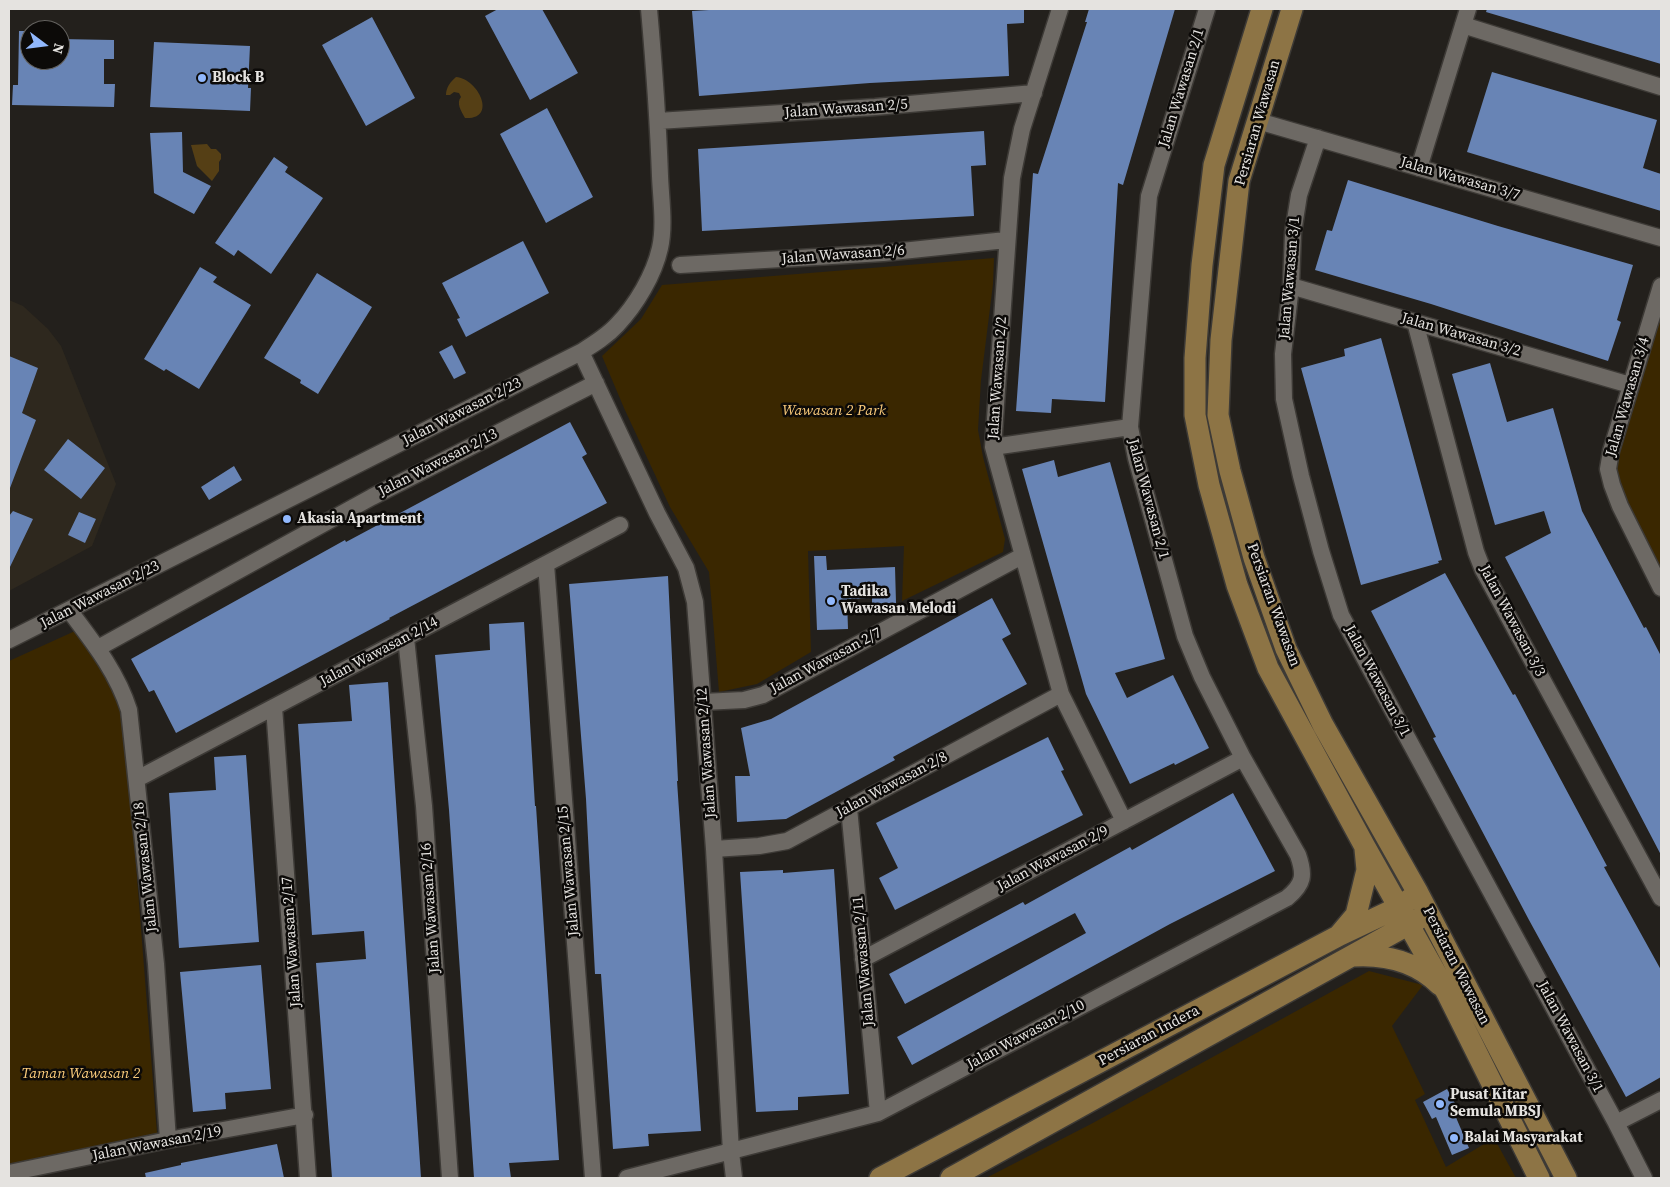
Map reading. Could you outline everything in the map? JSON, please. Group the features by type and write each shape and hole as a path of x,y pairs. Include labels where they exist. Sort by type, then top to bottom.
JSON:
{"main road":[{"name":"Persiaran Wawasan","path":"1262,9 1214,165 1202,265 1195,358 1195,415 1209,485 1237,585 1268,668 1364,846 1447,993 1538,1178"},
{"name":"Persiaran Wawasan","path":"1292,9 1239,181 1221,340 1218,415 1254,558 1286,649 1323,724 1418,893 1566,1178"},
{"path":"1214,165 1236,136 1258,121 1251,117 1246,106 1245,66"},
{"path":"1340,935 1356,915 1366,870 1364,846"},
{"name":"Persiaran Indera","path":"951,1178 1351,956 1404,916 1418,893"},
{"name":"Persiaran Indera","path":"880,1178 1340,935 1404,916 1428,913"},
{"path":"1351,956 1376,956 1401,961 1426,974 1447,993"}],"street":[{"name":"Jalan Wawasan 2/23","path":"9,640 581,352 617,325 630,310 648,277 660,249 662,229 658,121 649,9"},
{"name":"Jalan Wawasan 2/2","path":"1060,9 1022,129 1012,178 1006,240 993,447 1061,694 1124,821"},
{"name":"Jalan Wawasan 2/1","path":"1207,9 1149,196 1130,427 1136,458 1185,636 1202,677 1243,758 1298,855 1302,868 1302,879"},
{"path":"1419,168 1468,9"},
{"path":"1463,25 1661,86"},
{"name":"Jalan Wawasan 2/5","path":"658,121 881,107 1034,93"},
{"name":"Jalan Wawasan 3/7","path":"1258,121 1661,238"},
{"name":"Jalan Wawasan 3/1","path":"1318,138 1299,195 1293,233 1291,286 1283,354 1284,399 1301,476 1321,551 1341,615 1644,1178"},
{"name":"Jalan Wawasan 2/6","path":"680,265 884,253 1006,240"},
{"name":"Jalan Wawasan 3/2","path":"1291,286 1630,385"},
{"name":"Jalan Wawasan 3/4","path":"1661,286 1610,451 1608,469 1620,506 1661,588"},
{"name":"Jalan Wawasan 3/3","path":"1416,322 1476,552 1483,570 1661,898"},
{"name":"Jalan Wawasan 2/12","path":"581,352 658,514 686,568 695,602 714,849 734,1178"},
{"name":"Jalan Wawasan 2/13","path":"98,648 372,497 596,382"},
{"path":"993,447 1130,427"},
{"name":"Jalan Wawasan 2/14","path":"137,779 620,525"},
{"name":"Jalan Wawasan 2/7","path":"703,702 744,700 763,695 1022,556"},
{"name":"Jalan Wawasan 2/15","path":"546,564 593,1178"},
{"name":"Jalan Wawasan 2/18","path":"69,610 98,648 123,691 130,710 156,964 168,1140"},
{"name":"Jalan Wawasan 2/16","path":"406,638 424,806 450,1178"},
{"name":"Jalan Wawasan 2/8","path":"714,849 759,846 787,841 1061,694"},
{"name":"Jalan Wawasan 2/17","path":"274,707 305,1115 308,1178"},
{"name":"Jalan Wawasan 2/9","path":"863,959 1243,758"},
{"name":"Jalan Wawasan 2/11","path":"849,808 878,1113"},
{"name":"Jalan Wawasan 2/10","path":"627,1178 878,1113 1287,898 1297,889 1302,879"},
{"path":"1616,1123 1661,1100"},
{"name":"Jalan Wawasan 2/19","path":"9,1173 168,1140 305,1115"}],"shaded area":[{"path":"456,77 464,79 478,91 483,106 481,113 475,117 465,118 460,107 461,97 459,93 454,92 446,95 449,85"},
{"path":"207,144 211,149 216,149 221,154 219,171 212,181 197,166 191,145"},
{"path":"9,300 23,306 48,329 61,346 116,484 92,546 9,591"}],"green space":[{"name":"Wawasan 2 Park","path":"994,258 993,284 981,380 978,430 983,457 1005,539 1003,552 902,601 904,546 808,551 811,652 757,684 719,692 709,572 670,507 602,356 641,319 662,285"},
{"path":"1661,287 1661,588 1620,506 1611,451"},
{"name":"Taman Wawasan 2","path":"75,631 109,674 124,711 157,1133 9,1164 9,661"},
{"path":"1369,971 1423,985 1392,1026 1425,1094 1415,1100 1446,1167 1494,1138 1516,1178 986,1178 1091,1124"}],"building":[{"path":"498,9 542,9 578,73 530,100 485,16"},
{"path":"726,9 1024,9 1024,23 1007,24 1009,76 870,83 699,96 692,11"},
{"path":"1089,9 1175,9 1123,185 1118,183 1105,402 1052,399 1051,413 1016,411 1033,173 1038,174 1087,22 1085,22"},
{"path":"1487,9 1661,9 1661,64 1486,12"},
{"path":"372,17 415,98 366,126 322,45"},
{"path":"19,31 20,70 70,70 70,39 114,40 114,59 104,59 104,84 115,84 114,107 12,105 13,85 18,85"},
{"name":"Block B","path":"154,42 250,46 248,88 251,88 250,111 150,107"},
{"path":"1492,72 1657,120 1643,168 1661,174 1661,211 1467,152"},
{"path":"547,108 593,197 546,223 500,134"},
{"path":"984,131 986,165 971,166 974,216 702,231 698,149"},
{"path":"182,132 183,172 211,186 194,214 154,193 150,133"},
{"path":"274,157 288,167 285,172 323,198 271,274 238,250 234,256 215,243"},
{"path":"1348,180 1633,265 1617,320 1621,322 1608,361 1431,304 1315,270 1327,230 1332,231"},
{"path":"523,241 549,293 466,337 457,319 460,318 442,283"},
{"path":"200,267 217,277 213,282 251,305 199,389 166,369 164,371 144,359"},
{"path":"317,273 372,307 318,394 300,383 301,380 264,358"},
{"path":"1381,338 1442,560 1438,561 1439,563 1361,585 1301,368 1345,356 1344,349"},
{"path":"452,345 466,373 454,379 439,352"},
{"path":"9,356 38,368 22,413 36,420 10,488"},
{"path":"1490,363 1507,422 1553,408 1582,511 1644,628 1646,627 1661,656 1661,855 1505,557 1551,533 1544,511 1495,525 1452,374"},
{"path":"570,422 587,454 582,457 607,503 176,733 154,690 149,692 131,659 345,540 346,542"},
{"path":"68,439 105,468 81,499 44,470"},
{"path":"1054,460 1058,477 1110,462 1165,659 1115,673 1127,698 1173,675 1209,748 1130,784 1086,694 1022,469"},
{"path":"234,466 242,480 209,500 201,487"},
{"path":"13,511 33,519 9,569 9,516"},
{"path":"79,512 96,519 85,543 68,535"},
{"name":"Tadika Wawasan Melodi","path":"814,556 826,556 827,570 895,567 896,603 872,604 872,598 847,599 848,629 817,630"},
{"path":"1445,573 1513,695 1515,694 1607,866 1604,867 1661,970 1661,1077 1626,1097 1529,920 1433,738 1436,737 1371,611"},
{"path":"668,576 677,781 701,1131 648,1134 649,1146 613,1149 601,974 595,974 586,799 569,584"},
{"path":"992,598 1011,634 1002,639 1027,684 893,757 895,760 786,819 737,822 735,776 750,776 741,728 771,719"},
{"path":"524,622 559,1160 509,1163 511,1178 474,1178 449,810 435,655 490,650 489,624"},
{"path":"388,682 421,1178 332,1178 316,963 366,959 364,931 312,935 298,724 352,721 349,685"},
{"path":"1048,737 1064,770 1061,771 1083,815 895,910 879,878 898,868 876,823"},
{"path":"246,755 259,942 179,948 169,793 216,790 214,757"},
{"path":"1233,793 1275,871 1170,924 912,1065 897,1037 1086,933 1075,913 905,1004 889,974 1023,902 1025,905 1130,847 1132,850"},
{"path":"834,869 849,1094 798,1097 798,1110 756,1112 740,872 783,870 783,873"},
{"path":"261,965 271,1089 225,1093 226,1109 193,1112 180,972"},
{"path":"1447,1089 1456,1105 1452,1108 1469,1148 1452,1155 1436,1117 1432,1119 1423,1102"},
{"path":"277,1144 284,1178 146,1178 145,1173 181,1165 181,1163"}],"place":[{"name":"Block B","path":"202,78"},
{"name":"Akasia Apartment","path":"287,519"},
{"name":"Tadika Wawasan Melodi","path":"831,601"},
{"name":"Pusat Kitar Semula MBSJ","path":"1440,1104"},
{"name":"Balai Masyarakat","path":"1454,1138"}]}
